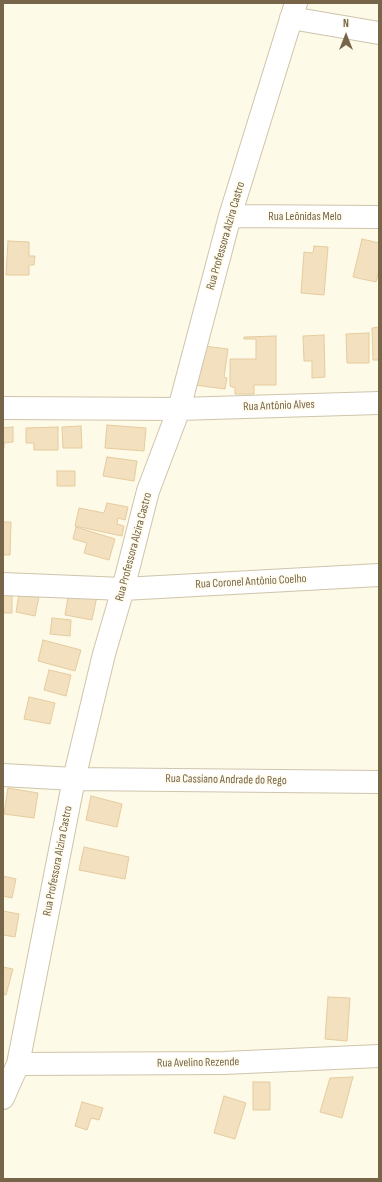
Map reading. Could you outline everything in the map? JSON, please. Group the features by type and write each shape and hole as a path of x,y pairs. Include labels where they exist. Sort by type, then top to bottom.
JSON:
{"street":[{"path":"294,10 379,33"},
{"name":"Rua Professora Alzira Castro","path":"3,1098 18,1064 74,779 104,654 123,589 148,491 179,409 230,216 294,10"},
{"name":"Rua Leônidas Melo","path":"230,216 379,217"},
{"name":"Rua Antônio Alves","path":"3,408 179,409 379,403"},
{"name":"Rua Coronel Antônio Coelho","path":"3,584 123,589 379,575"},
{"path":"3,775 74,779"},
{"name":"Rua Cassiano Andrade do Rego","path":"74,779 379,782"},
{"name":"Rua Avelino Rezende","path":"18,1064 224,1063 379,1056"}],"building":[{"path":"362,239 379,243 379,270 376,282 353,277"},
{"path":"8,241 29,242 29,256 35,256 34,265 29,265 29,275 6,275"},
{"path":"314,246 328,247 324,295 301,293 304,252 313,253"},
{"path":"379,327 379,360 373,360 372,328"},
{"path":"369,333 369,363 347,363 346,334"},
{"path":"324,335 325,377 312,378 312,361 304,361 303,336"},
{"path":"276,336 276,385 254,385 254,394 235,394 235,388 230,386 230,359 256,359 256,339 244,339 244,337"},
{"path":"204,346 228,349 224,377 227,378 225,389 195,385 197,370 201,371"},
{"path":"107,425 146,428 144,451 105,448"},
{"path":"81,426 82,448 63,448 62,427"},
{"path":"13,427 13,442 4,443 3,448 3,428"},
{"path":"58,427 58,450 34,450 34,443 26,443 26,428"},
{"path":"107,457 137,461 134,481 103,476"},
{"path":"57,471 75,471 75,486 57,486"},
{"path":"107,503 128,507 125,520 118,518 117,524 124,526 122,536 75,526 79,508 104,513"},
{"path":"3,522 11,522 10,555 3,555"},
{"path":"76,527 115,539 109,560 84,553 87,543 73,539"},
{"path":"69,591 97,596 92,620 65,615"},
{"path":"12,594 12,613 3,613 3,595"},
{"path":"19,594 39,597 35,616 16,612"},
{"path":"52,618 71,620 70,636 50,634"},
{"path":"43,640 81,650 75,671 38,661"},
{"path":"49,670 71,675 66,696 44,690"},
{"path":"29,697 55,703 50,724 24,719"},
{"path":"8,788 38,793 34,818 4,814"},
{"path":"91,796 122,804 117,827 86,820"},
{"path":"84,847 129,857 125,879 79,870"},
{"path":"3,876 16,879 12,898 3,896"},
{"path":"3,911 19,914 15,937 3,935"},
{"path":"3,967 13,969 6,995 3,994"},
{"path":"328,997 350,998 347,1041 325,1039"},
{"path":"353,1077 342,1118 320,1112 330,1078"},
{"path":"253,1082 270,1082 270,1110 253,1110"},
{"path":"224,1096 246,1103 235,1139 214,1133"},
{"path":"82,1102 103,1108 99,1120 91,1118 87,1130 75,1126"}]}
